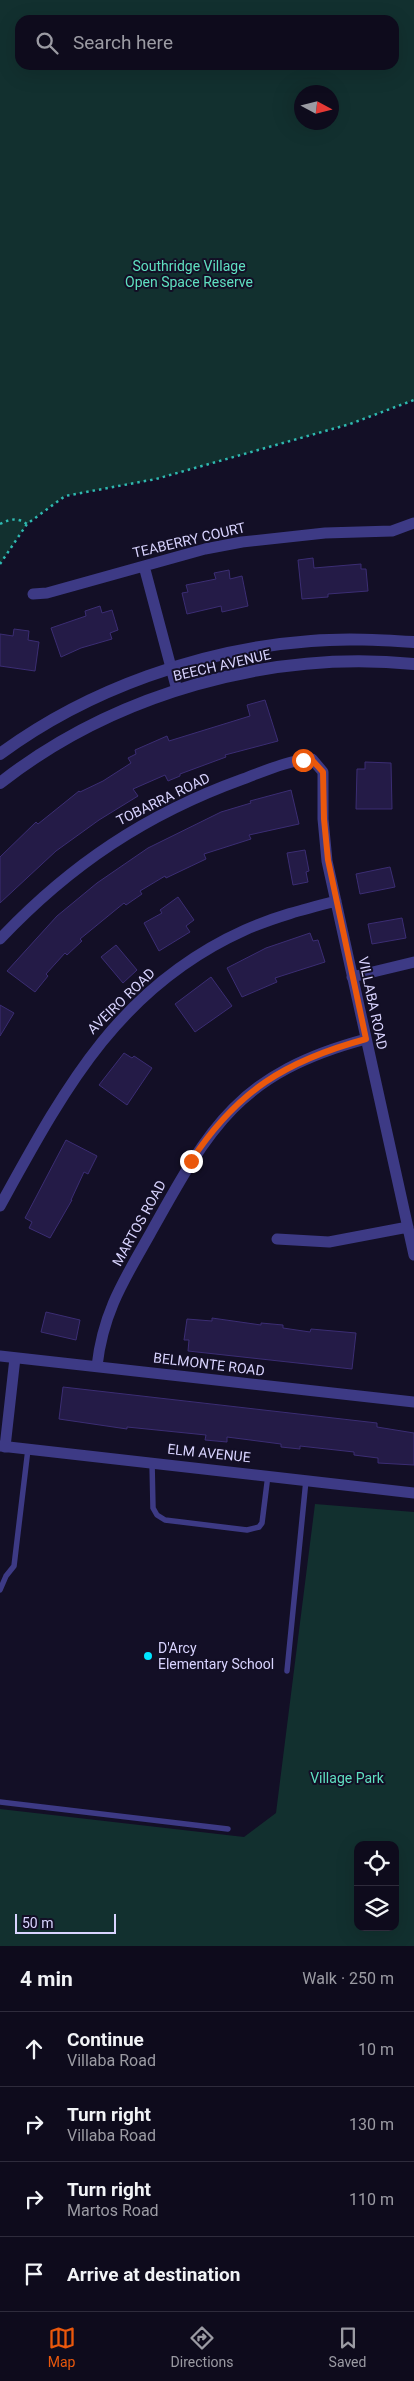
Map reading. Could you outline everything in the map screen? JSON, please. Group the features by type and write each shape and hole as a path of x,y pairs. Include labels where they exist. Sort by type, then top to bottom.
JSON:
{"street":[{"name":"TEABERRY COURT","path":"33,594 47,593 144,566 242,542 325,533 392,531 414,523"},
{"path":"144,566 177,690"},
{"name":"BEECH AVENUE","path":"0,754 66,713 116,690 172,668 264,646 312,640 368,639 414,642"},
{"name":"BEECH AVENUE","path":"0,783 79,731 177,690 215,680 292,665 366,661 414,664"},
{"name":"VILLABA ROAD","path":"312,760 320,767 324,778 325,840 336,901 414,1255"},
{"name":"TOBARRA ROAD","path":"0,939 42,896 70,873 118,838 143,823 215,789 293,762 312,760"},
{"name":"AVEIRO ROAD","path":"0,1206 77,1072 97,1045 150,990 203,952 245,930 336,901"},
{"path":"352,976 414,962"},
{"name":"MARTOS ROAD","path":"97,1366 104,1326 113,1300 191,1161 215,1128 251,1092 286,1068 328,1050 366,1039"},
{"path":"277,1239 329,1242 408,1227"},
{"name":"BELMONTE ROAD","path":"0,1356 414,1402"},
{"path":"3,1446 15,1358"},
{"name":"ELM AVENUE","path":"3,1446 414,1493"}],"lane":[{"path":"0,1590 6,1576 14,1566 28,1449"},
{"path":"152,1462 153,1508 156,1515 165,1520 238,1529 253,1529 262,1523 268,1475"},
{"path":"287,1671 306,1480"},
{"path":"0,1802 228,1829"}],"path":[{"path":"0,564 27,524 66,496 156,479 350,424 414,400"},
{"path":"0,524 10,519 20,519 27,524"}],"green space":[{"name":"Southridge Village Open Space Reserve","path":"0,0 414,0 414,400 350,424 156,479 65,496 27,524 0,564"},
{"name":"Village Park","path":"315,1504 414,1512 414,1946 0,1946 0,1809 244,1837 276,1813"}],"building":[{"path":"313,558 314,568 361,564 361,569 366,569 368,591 328,594 328,597 302,599 298,560"},
{"path":"229,570 230,579 242,576 248,606 222,612 221,606 187,614 182,593 188,592 186,585 216,579 214,573"},
{"path":"100,606 102,613 112,610 118,630 110,633 112,639 81,648 61,657 51,628 86,616 85,611"},
{"path":"14,629 29,631 28,640 39,642 35,671 0,666 0,634 13,636"},
{"path":"265,700 278,741 225,755 226,757 180,774 180,776 168,781 165,775 133,789 138,796 99,820 56,851 0,903 0,857 36,822 38,824 79,791 103,781 131,763 128,758 136,754 135,750 167,736 169,741 250,716 247,705"},
{"path":"365,762 391,763 392,809 356,809 357,769 365,769"},
{"path":"291,790 299,824 249,835 251,839 204,854 206,859 166,878 165,876 140,891 142,894 126,905 124,903 80,939 82,941 67,955 65,953 46,974 48,976 35,992 7,971 57,916 97,883 148,848 221,812 251,803 250,801"},
{"path":"305,850 309,871 306,872 308,882 293,885 287,853"},
{"path":"390,867 395,887 360,894 356,874"},
{"path":"178,897 194,920 186,926 190,932 159,951 144,923 162,913 160,910"},
{"path":"402,918 406,938 372,944 368,924"},
{"path":"310,933 313,941 318,940 325,962 275,978 277,982 242,997 227,968 266,948"},
{"path":"116,945 137,970 123,983 101,957"},
{"path":"211,977 232,1006 195,1032 175,1004"},
{"path":"0,1005 14,1013 0,1036"},
{"path":"124,1053 132,1058 134,1056 152,1068 127,1105 99,1085"},
{"path":"66,1140 97,1156 88,1174 84,1172 72,1200 50,1238 29,1228 32,1222 25,1218"},
{"path":"46,1312 80,1320 76,1340 41,1332"},
{"path":"212,1318 261,1325 261,1323 283,1325 283,1328 310,1332 311,1329 356,1333 352,1369 188,1351 189,1340 184,1340 187,1319 212,1321"},
{"path":"63,1387 377,1423 377,1427 414,1433 414,1465 378,1463 378,1458 354,1455 354,1452 300,1446 300,1449 281,1447 281,1444 227,1437 227,1442 205,1440 206,1435 127,1427 127,1429 59,1419"}],"place":[{"name":"D'Arcy Elementary School","path":"148,1656"}],"route":[{"path":"191,1161 198,1149 235,1105 266,1081 286,1068 316,1054 366,1039 328,860 324,819 323,772 312,760 303,760"}]}
